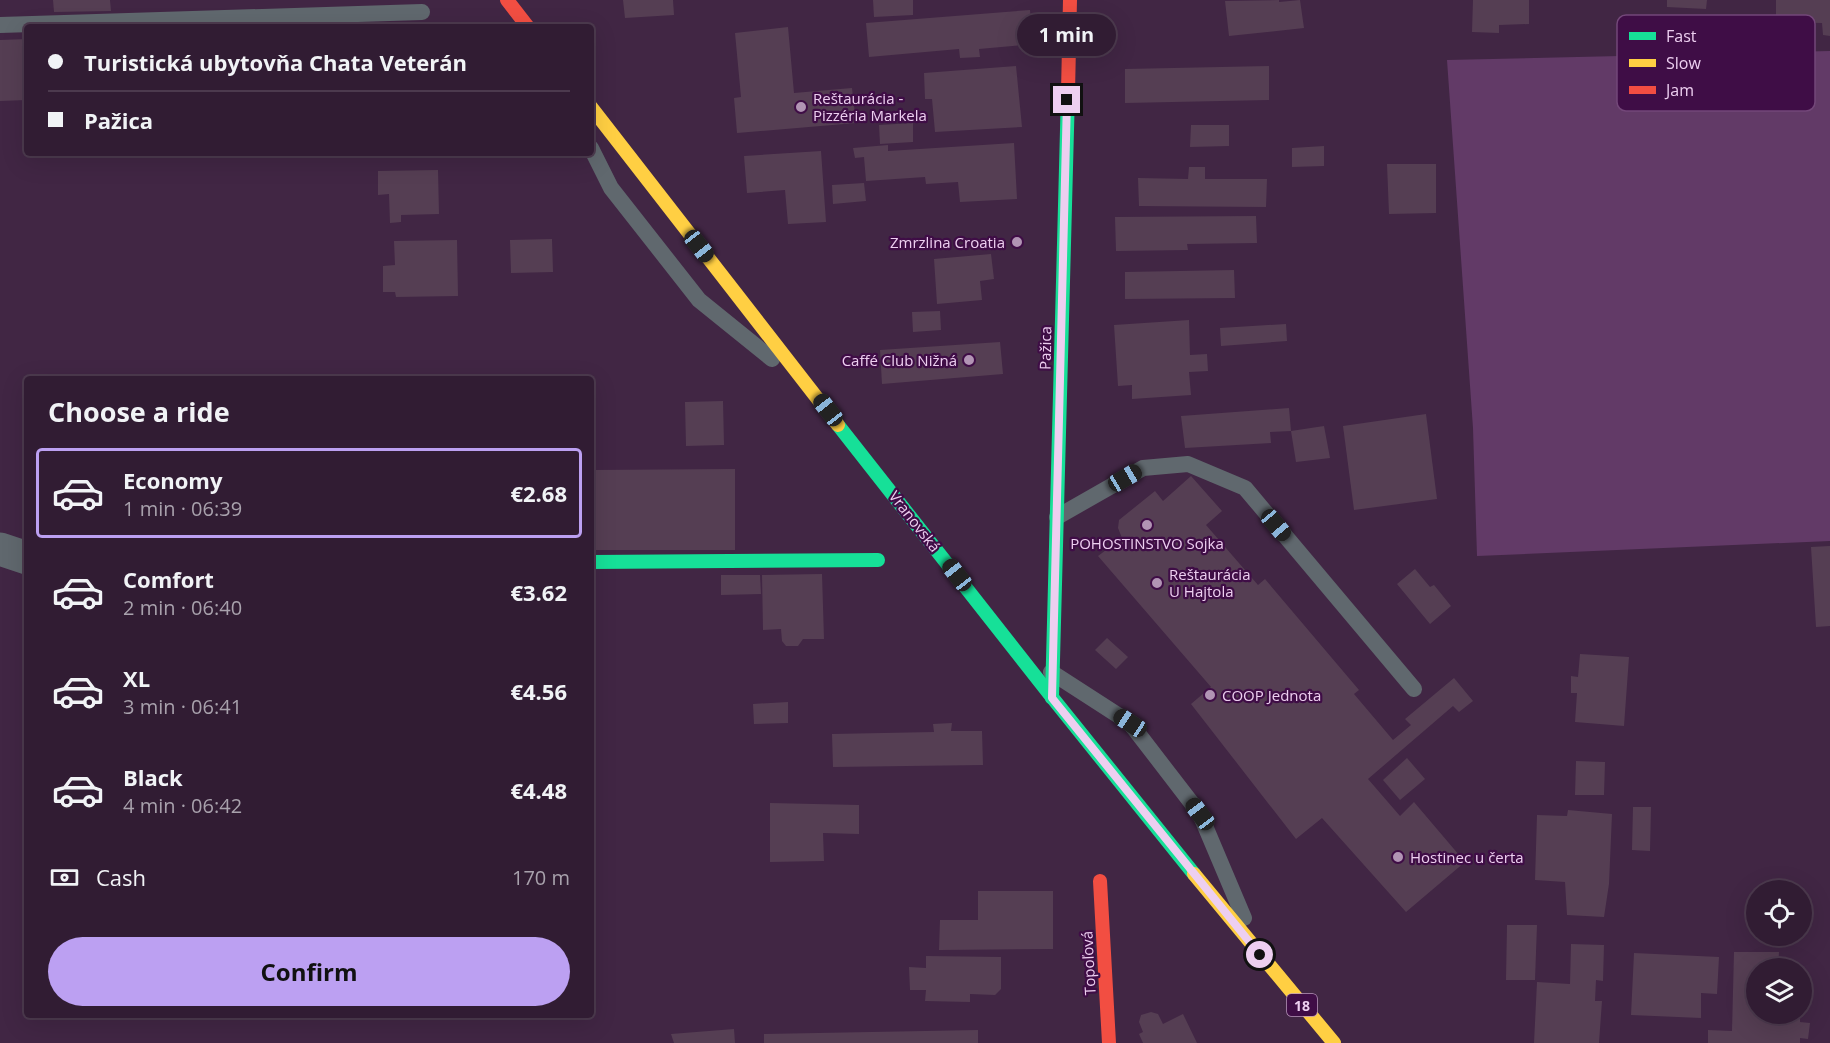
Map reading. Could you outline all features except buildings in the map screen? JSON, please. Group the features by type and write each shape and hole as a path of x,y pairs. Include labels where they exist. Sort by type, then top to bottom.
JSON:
{"street":[{"path":"507,0 526,24"},
{"name":"Pažica","path":"1052,698 1070,0"},
{"name":"Vranovská","path":"594,111 1052,698 1264,961 1334,1043"},
{"path":"0,549 24,557"},
{"path":"594,562 878,560"},
{"name":"Topoľová","path":"1100,881 1109,1043"},
{"path":"1264,961 1317,1043"}],"lane":[{"path":"32,24 422,12"},
{"path":"0,25 24,24"},
{"path":"594,154 612,188 699,300 814,392"},
{"path":"1057,517 1143,468 1188,464 1245,488 1414,689"},
{"path":"1015,649 1130,723 1200,814 1264,961"}],"shaded area":[{"path":"1815,51 1830,51 1830,541 1477,556 1473,428 1447,60 1617,56 1617,111 1815,111"}],"traffic: fast":[{"path":"1052,698 1068,92"},
{"path":"838,425 1194,874"},
{"path":"594,562 878,560"}],"traffic: slow":[{"path":"594,111 838,425"},
{"path":"1194,874 1334,1043"}],"traffic: jam":[{"path":"507,0 526,24"},
{"path":"1068,92 1070,0"},
{"path":"1100,881 1109,1043"}],"place":[{"name":"Reštaurácia - Pizzéria Markela","path":"801,107"},
{"name":"Zmrzlina Croatia","path":"1017,242"},
{"name":"Caffé Club Nižná","path":"969,360"},
{"name":"POHOSTINSTVO Sojka","path":"1147,525"},
{"name":"Reštaurácia U Hajtola","path":"1157,583"},
{"name":"COOP Jednota","path":"1210,695"},
{"name":"Hostinec u čerta","path":"1398,857"}],"route":[{"path":"1067,100 1052,698 1260,955"}]}
